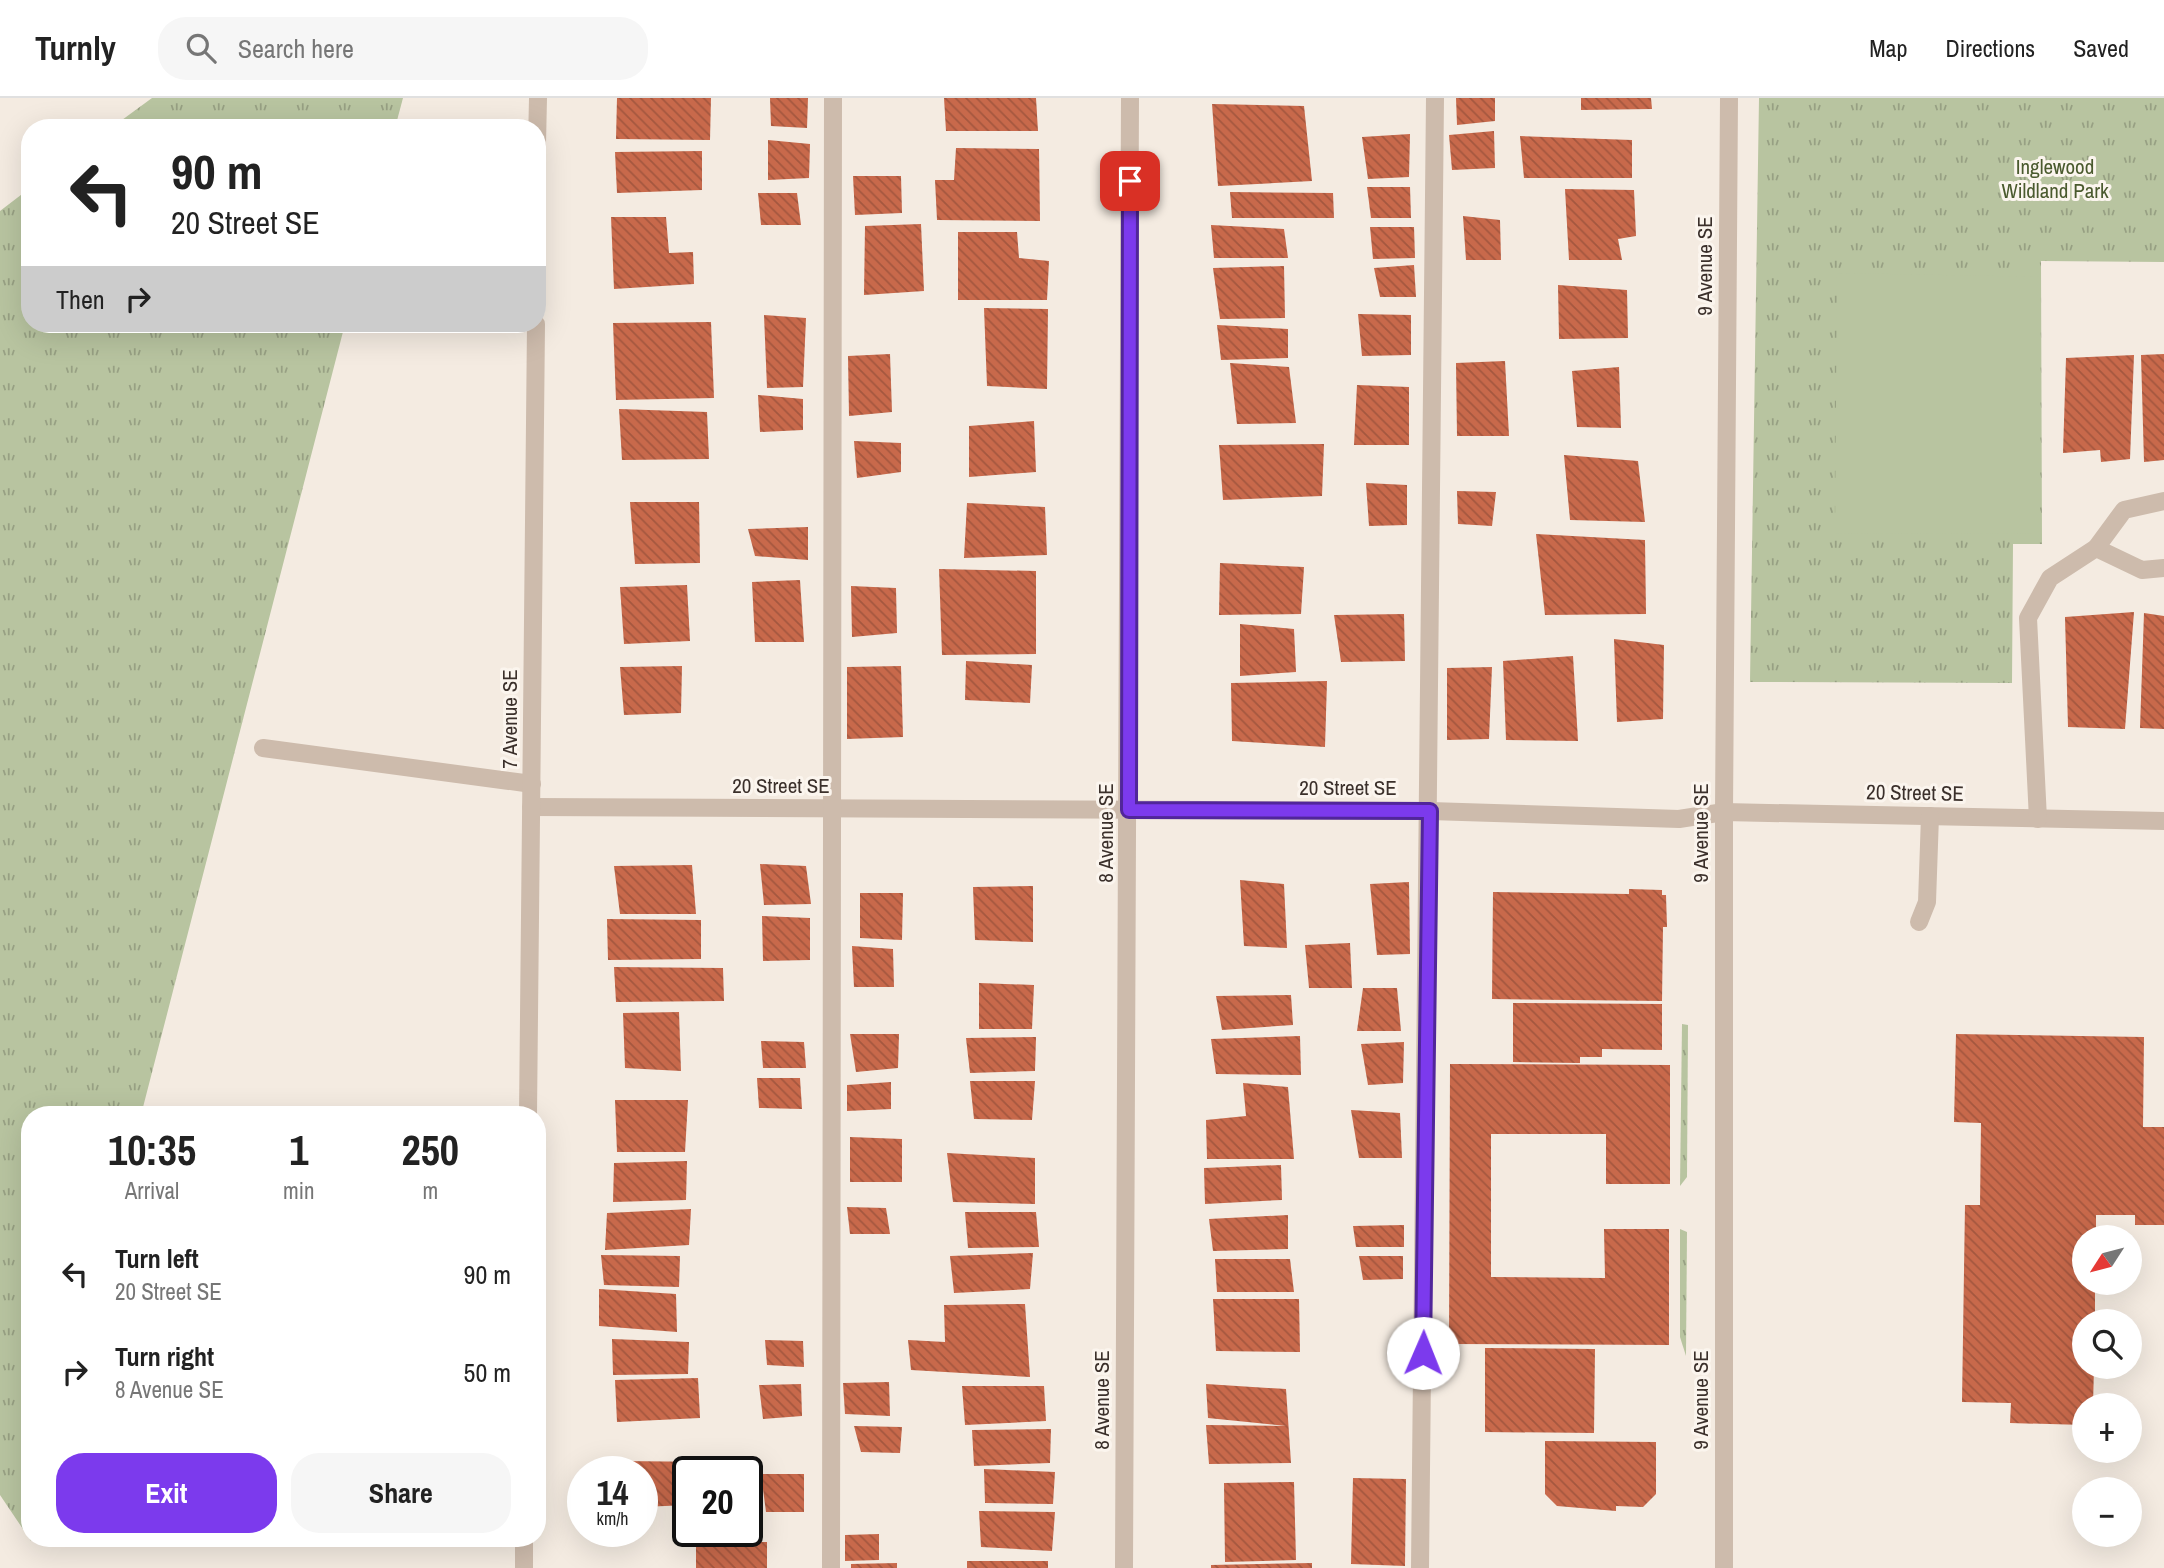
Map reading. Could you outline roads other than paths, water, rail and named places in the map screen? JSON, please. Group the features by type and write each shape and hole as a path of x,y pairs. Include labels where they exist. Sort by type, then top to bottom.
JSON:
{"street":[{"path":"538,98 538,119"},
{"path":"831,1568 833,98"},
{"name":"8 Avenue SE","path":"1124,1568 1130,98"},
{"path":"1420,1568 1430,811 1435,98"},
{"name":"9 Avenue SE","path":"1724,1568 1724,812 1729,98"},
{"name":"7 Avenue SE","path":"528,1106 536,333"},
{"path":"2038,819 2028,618 2050,578 2096,548 2124,510 2164,502"},
{"path":"2096,548 2142,570 2164,568"},
{"path":"263,748 532,784"},
{"name":"20 Street SE","path":"531,807 1430,811 1679,819 1724,812 2164,821"},
{"path":"1919,922 1927,902 1930,816"},
{"path":"524,1547 524,1568"}],"park label":[{"name":"Inglewood Wildland Park","path":"2055,179"}]}
